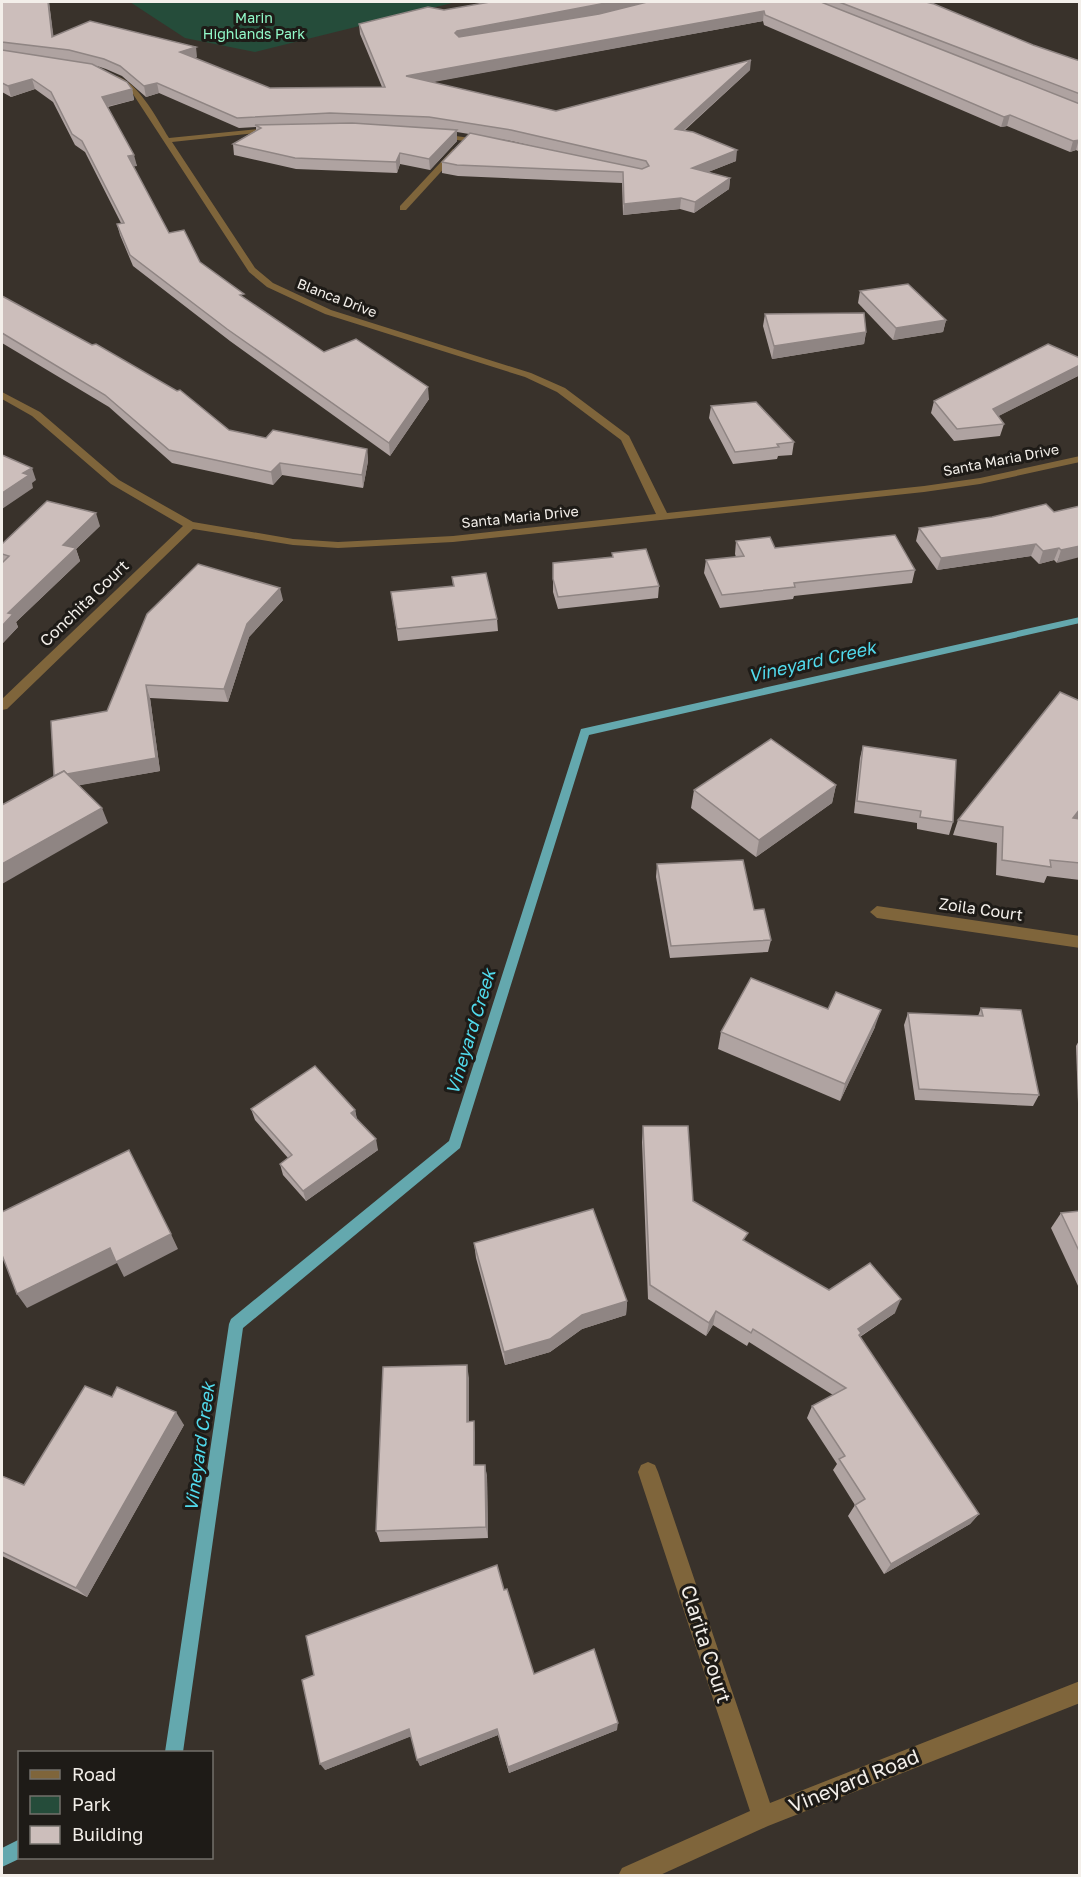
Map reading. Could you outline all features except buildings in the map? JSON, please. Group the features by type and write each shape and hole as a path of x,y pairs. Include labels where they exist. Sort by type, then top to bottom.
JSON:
{"street":[{"name":"Blanca Drive","path":"102,73 134,90 252,270 270,285 328,312 528,375 561,390 625,438 663,517"},
{"path":"168,140 281,129"},
{"path":"429,134 491,143"},
{"path":"404,208 468,138"},
{"name":"Santa Maria Drive","path":"2,394 36,414 115,483 189,525 293,542 338,545 453,539 980,481 1080,459"},
{"name":"Conchita Court","path":"2,706 189,525"},
{"name":"Zoila Court","path":"877,912 1080,942"},
{"name":"Clarita Court","path":"648,1472 763,1817"},
{"name":"Vineyard Road","path":"630,1875 763,1817 1080,1692"}],"green space":[{"name":"Marin Highlands Park","path":"130,2 456,2 255,52 185,38"}],"waterway":[{"name":"Vineyard Creek","path":"174,1751 236,1324 455,1144 585,732 1080,620"},
{"name":"Vineyard Creek","path":"2,1858 18,1849"}]}
